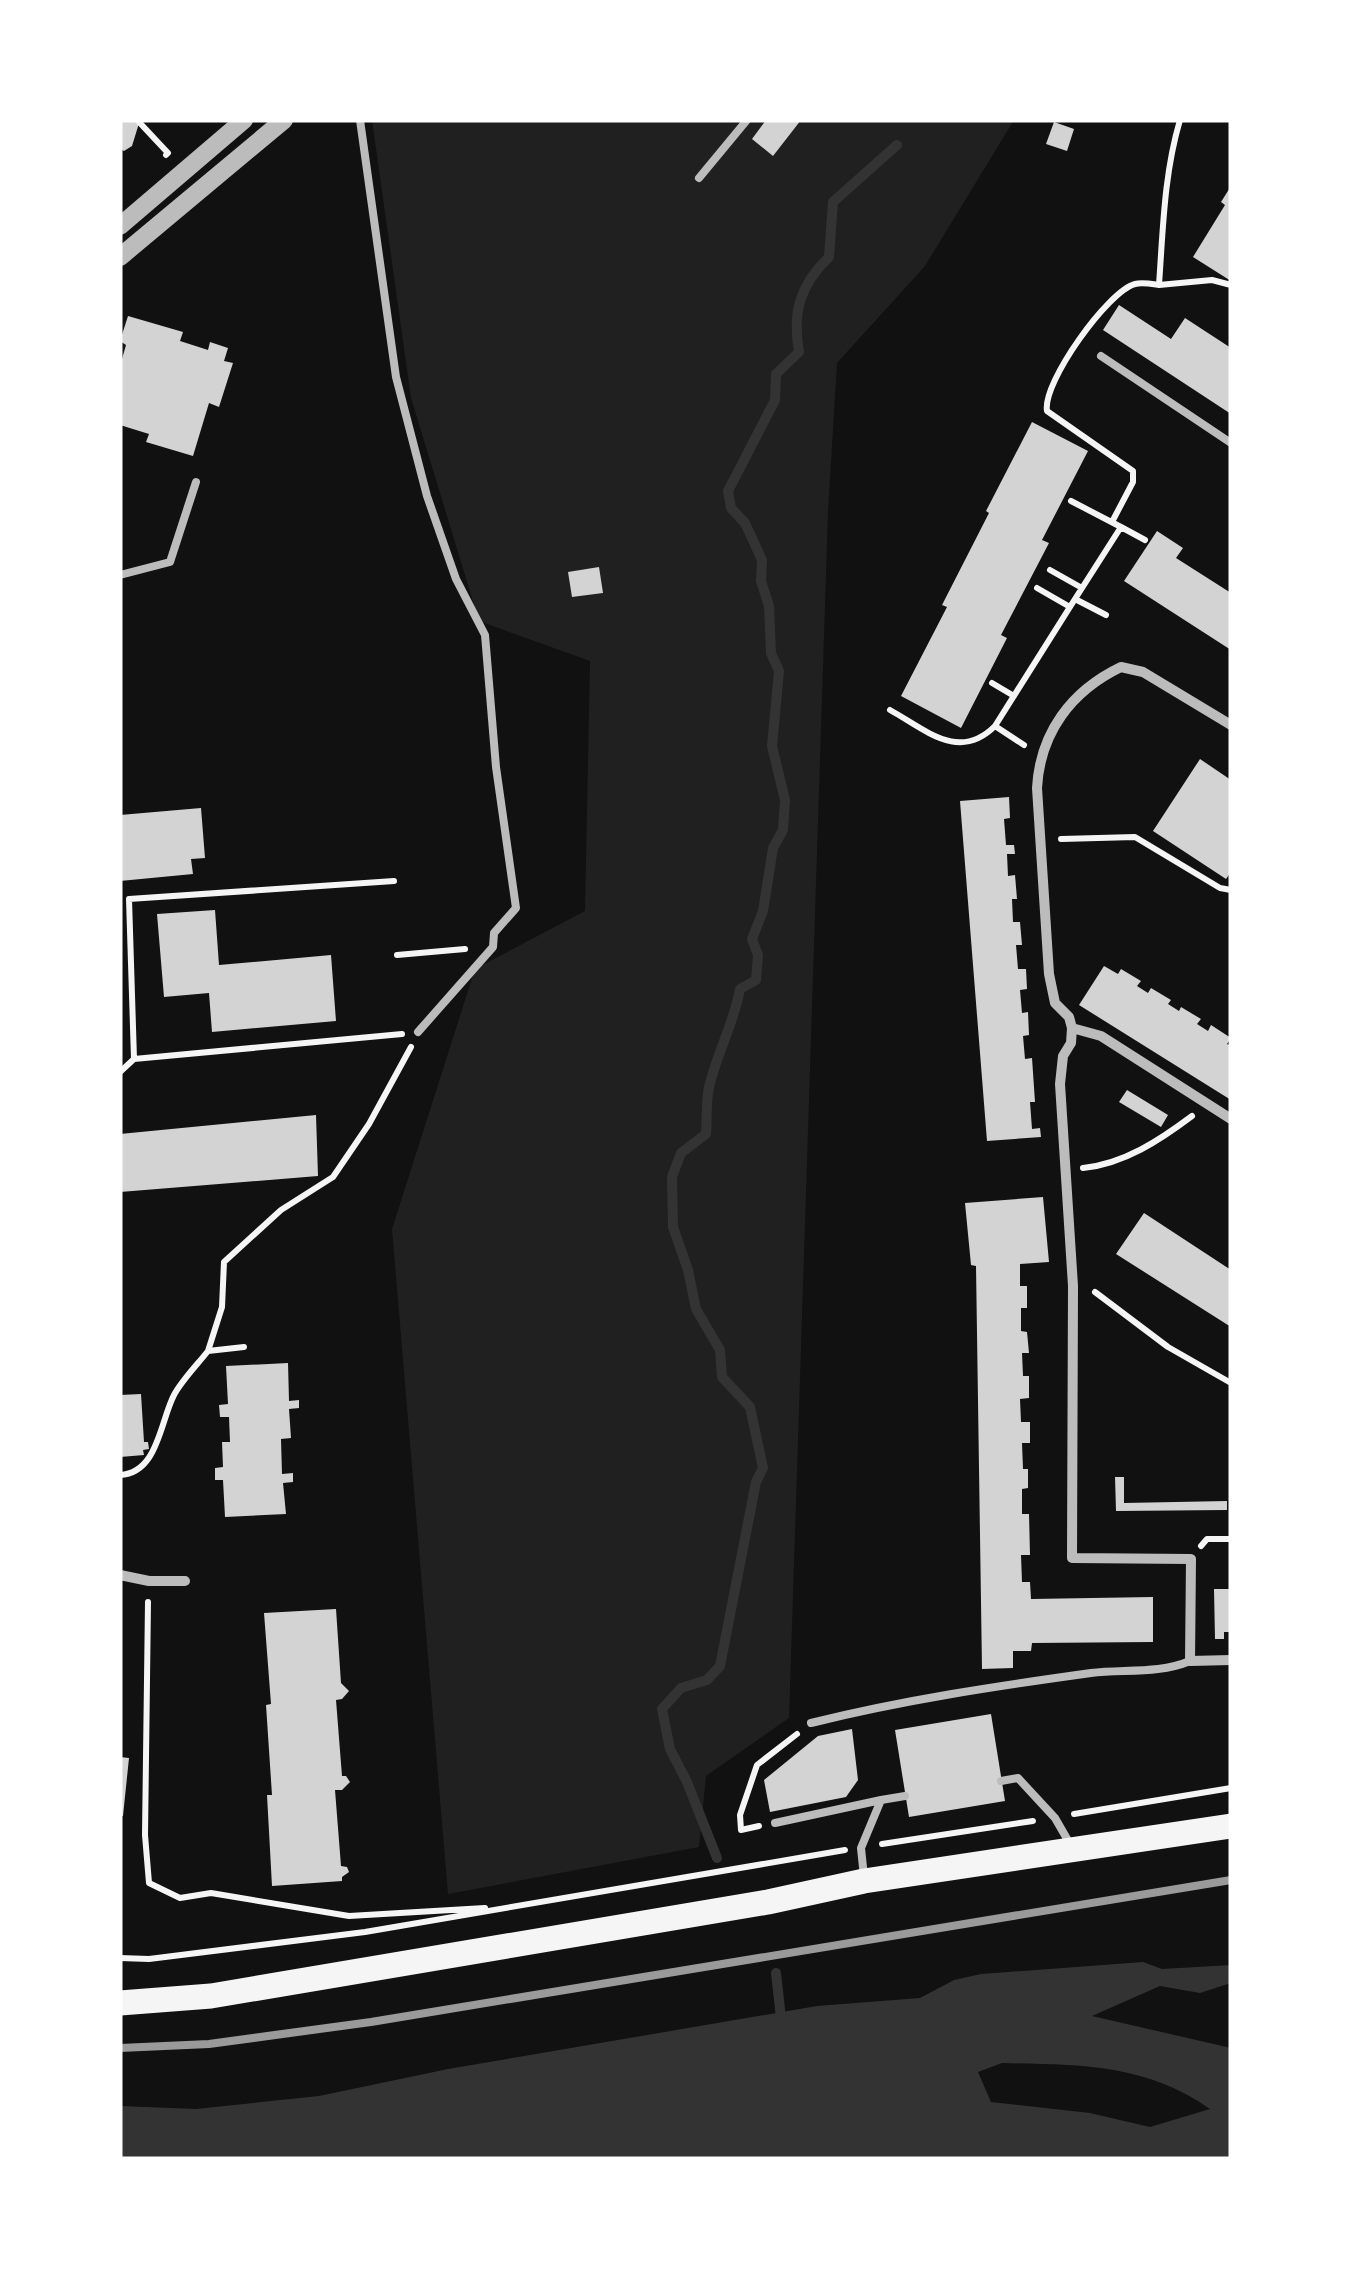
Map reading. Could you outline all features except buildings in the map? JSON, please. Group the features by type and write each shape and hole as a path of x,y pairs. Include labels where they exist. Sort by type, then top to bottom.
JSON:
{"main road":[{"path":"120,2004 212,1996 768,1902 864,1882 1231,1826"}],"street":[{"path":"120,226 244,120"},
{"path":"120,258 284,120"},
{"path":"1231,724 1144,672 1120,667 1079,693 1049,736 1038,763 1036,788 1055,1003 1072,1028 1070,1043 1062,1056 1060,1084 1073,1286 1072,1558 1191,1559 1190,1662 1231,1660"},
{"path":"1072,1028 1101,1036 1231,1119"},
{"path":"120,1575 149,1581 185,1581"}],"lane":[{"path":"360,120 396,377 427,496 456,579 484,635 496,767 516,908 494,933 493,947 418,1032"},
{"path":"698,178 747,120"},
{"path":"1101,356 1231,443"},
{"path":"120,575 170,562 196,482"},
{"path":"810,1723 940,1696 1093,1673 1172,1668 1190,1662"},
{"path":"1002,1781 1018,1778 1054,1818 1072,1848"},
{"path":"775,1823 905,1796"},
{"path":"864,1882 861,1848 881,1800"}],"path":[{"path":"1159,284 1165,195 1180,120"},
{"path":"139,122 168,153"},
{"path":"1112,522 1134,482 1134,472 1047,411 1045,400 1051,382 1116,296 1135,284 1212,280 1231,285"},
{"path":"1071,500 1145,540"},
{"path":"890,710 949,742 962,744 983,738 995,726 1121,527"},
{"path":"1050,570 1082,588"},
{"path":"1037,588 1070,607"},
{"path":"1076,599 1106,615"},
{"path":"992,683 1014,696"},
{"path":"995,726 1024,745"},
{"path":"1058,839 1135,837 1220,888 1231,890"},
{"path":"134,1059 129,899 394,881"},
{"path":"120,918 130,917"},
{"path":"397,955 493,947"},
{"path":"120,1072 134,1059 418,1032"},
{"path":"120,1476 130,1475 154,1452 174,1395 208,1351 222,1307 224,1262 281,1210 333,1176 369,1124 418,1032"},
{"path":"1084,1168 1139,1151 1193,1115"},
{"path":"1086,1284 1168,1347 1231,1383"},
{"path":"208,1351 244,1347"},
{"path":"1207,1539 1231,1538"},
{"path":"149,1581 145,1835 149,1884 180,1898 211,1893 349,1916 521,1905"},
{"path":"741,1830 740,1816 756,1765 810,1723"},
{"path":"120,1958 149,1958 349,1934 1231,1788"}],"shaded area":[{"path":"372,120 1014,120 925,266 837,363 828,512 789,1718 706,1776 699,1847 448,1894 392,1229 475,969 585,911 590,661 479,621 411,398"},
{"path":"1143,1962 1162,1969 1231,1965 1231,1983 1200,1993 1160,1986 1092,2016 1231,2048 1231,2159 120,2159 120,2106 196,2109 319,2096 448,2069 817,2006 920,1998 954,1980 981,1974","holes":["1002,2063 1084,2066 1135,2075 1185,2094 1210,2109 1150,2127 1090,2113 991,2102 978,2072"]}],"waterway":[{"path":"717,1858 670,1749 662,1709 681,1688 707,1680 720,1666 756,1482 763,1468 750,1407 722,1377 720,1350 696,1309 673,1227 672,1177 681,1153 706,1134 709,1087 716,1062 740,989 756,980 758,955 752,939 763,911 773,848 783,830 785,800 772,746 779,671 771,653 769,606 761,581 762,560 745,523 731,508 728,491 775,400 776,374 799,352 800,300 811,278 829,257 833,202 897,145"},
{"path":"776,1973 782,2027"}],"railway":[{"path":"120,2048 209,2044 371,2022 1231,1880"}]}
